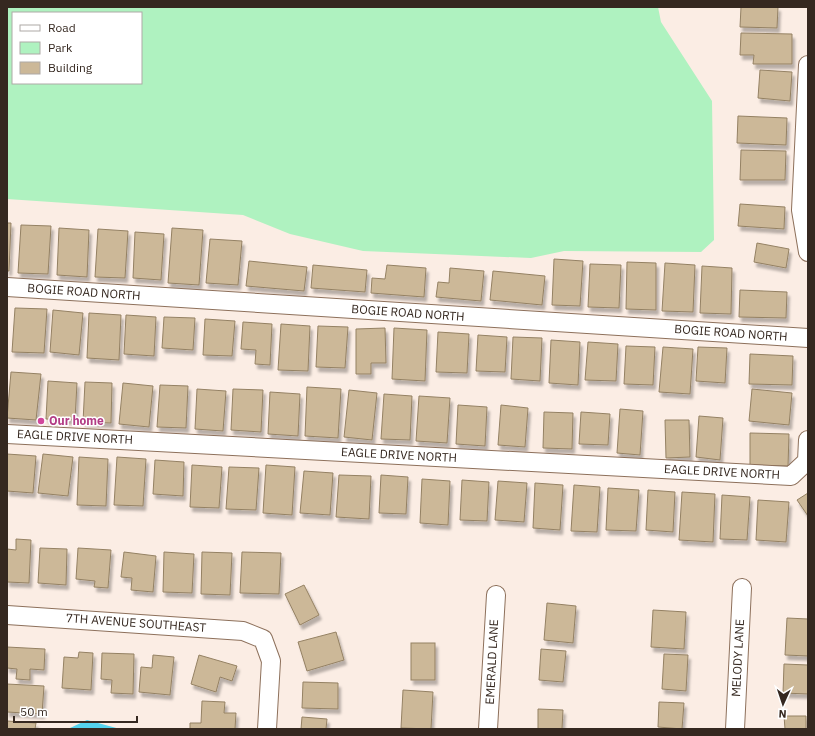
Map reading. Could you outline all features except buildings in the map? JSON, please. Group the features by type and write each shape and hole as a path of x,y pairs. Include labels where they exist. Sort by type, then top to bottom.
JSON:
{"street":[{"path":"808,65 801,210 808,252"},
{"name":"BOGIE ROAD NORTH","path":"7,287 808,338"},
{"name":"EAGLE DRIVE NORTH","path":"7,434 791,476 807,461 808,440"},
{"name":"MELODY LANE","path":"735,729 742,588"},
{"name":"EMERALD LANE","path":"488,729 496,595"},
{"name":"7TH AVENUE SOUTHEAST","path":"7,615 243,630 263,639 271,661 267,729"}],"green space":[{"path":"7,7 658,7 661,22 712,101 714,240 701,252 564,251 531,258 363,251 290,234 243,215 7,199"}],"water":[{"path":"87,720 120,729 68,729"}],"place":[{"name":"Our home","path":"41,421"}]}
